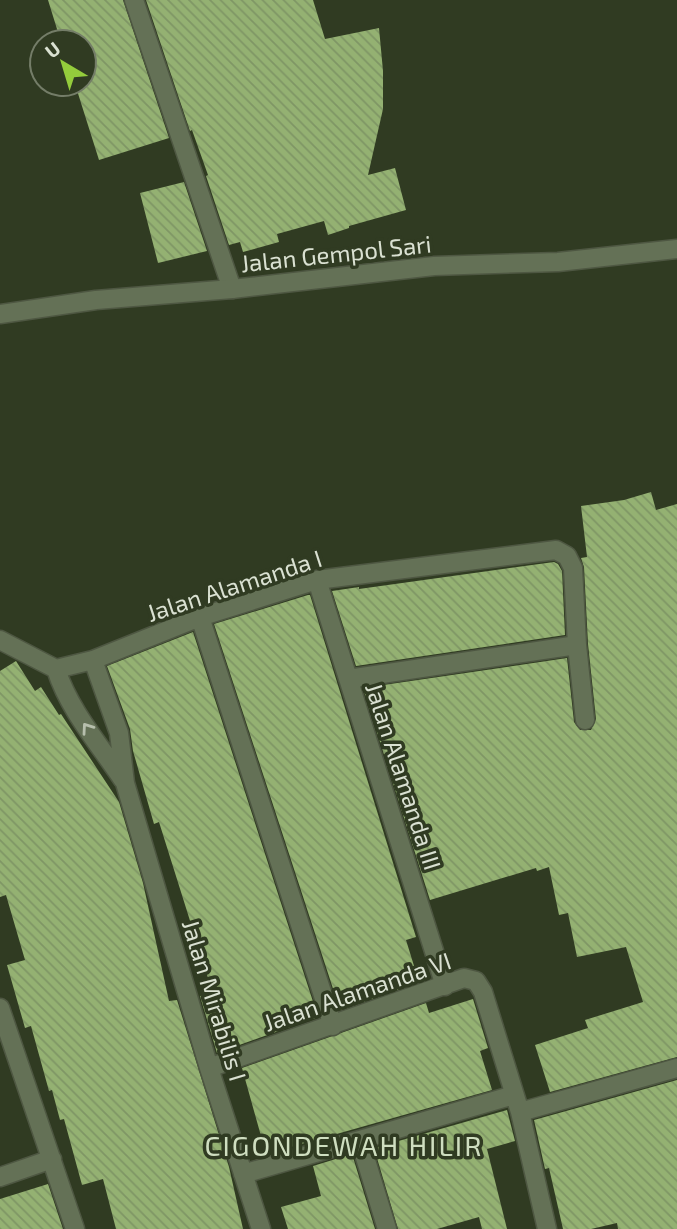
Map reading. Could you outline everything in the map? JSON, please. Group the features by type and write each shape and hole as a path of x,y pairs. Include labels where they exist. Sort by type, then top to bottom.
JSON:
{"street":[{"path":"134,0 232,289"},
{"name":"Jalan Gempol Sari","path":"0,314 96,300 232,289 434,266 569,262 677,249"},
{"name":"Jalan Alamanda I","path":"55,668 93,660 200,617 317,580 556,550 567,556 573,568 577,645"},
{"name":"Jalan Alamanda III","path":"317,580 445,986"},
{"path":"200,617 333,1026"},
{"path":"0,640 55,668"},
{"path":"348,679 577,645 585,720"},
{"name":"Jalan Mirabilis I","path":"93,660 119,733 125,783 209,1069 261,1229"},
{"name":"Jalan Mirabilis I","path":"55,668 62,689 74,710 125,783"},
{"name":"Jalan Alamanda VI","path":"209,1069 464,978 476,981 483,992 517,1103 547,1229"},
{"path":"0,1008 75,1229"},
{"path":"243,1174 360,1141 677,1068"},
{"path":"360,1141 387,1229"},
{"path":"0,1177 52,1159"}],"building":[{"path":"48,0 123,0 169,138 99,160 79,98 98,98 98,28 57,28"},
{"path":"146,0 313,0 325,39 379,28 383,109 368,175 395,168 406,210 349,226 328,235 324,221 277,234 279,242 243,252 240,242 229,245 206,176 208,175 192,130 190,131"},
{"path":"184,182 207,251 158,263 140,193"},
{"path":"651,492 656,510 677,504 677,1057 550,1092 535,1045 588,1028 585,1020 643,1002 626,947 577,957 568,913 559,915 549,867 537,871 536,868 430,900 363,688 567,658 574,722 580,730 591,730 596,719 584,567 581,558 587,557 581,506 624,500"},
{"path":"554,562 562,571 565,635 356,666 332,591 359,589"},
{"path":"308,595 416,937 406,940 419,982 340,1010 214,624"},
{"path":"193,632 318,1017 217,1053 200,996 213,994 159,822 154,824 133,751 130,729 107,666"},
{"path":"16,661 35,691 41,687 59,715 61,714 119,802 143,883 169,1001 177,1000 229,1167 243,1229 116,1229 103,1179 82,1185 64,1119 60,1120 52,1090 49,1091 31,1026 25,1028 7,965 25,960 6,895 0,897 0,671"},
{"path":"473,999 488,1048 480,1051 492,1090 266,1154 242,1068 426,1003 429,1013"},
{"path":"677,1080 677,1229 618,1229 617,1223 591,1229 563,1229 549,1168 545,1169 534,1120"},
{"path":"507,1110 515,1141 487,1149 507,1229 482,1229 479,1217 437,1229 398,1229 374,1148"},
{"path":"352,1154 375,1229 288,1229 281,1207 321,1196 313,1166"},
{"path":"48,1184 63,1229 0,1229 0,1199"}],"district":[{"name":"CIGONDEWAH HILIR","path":"344,1145"}]}
